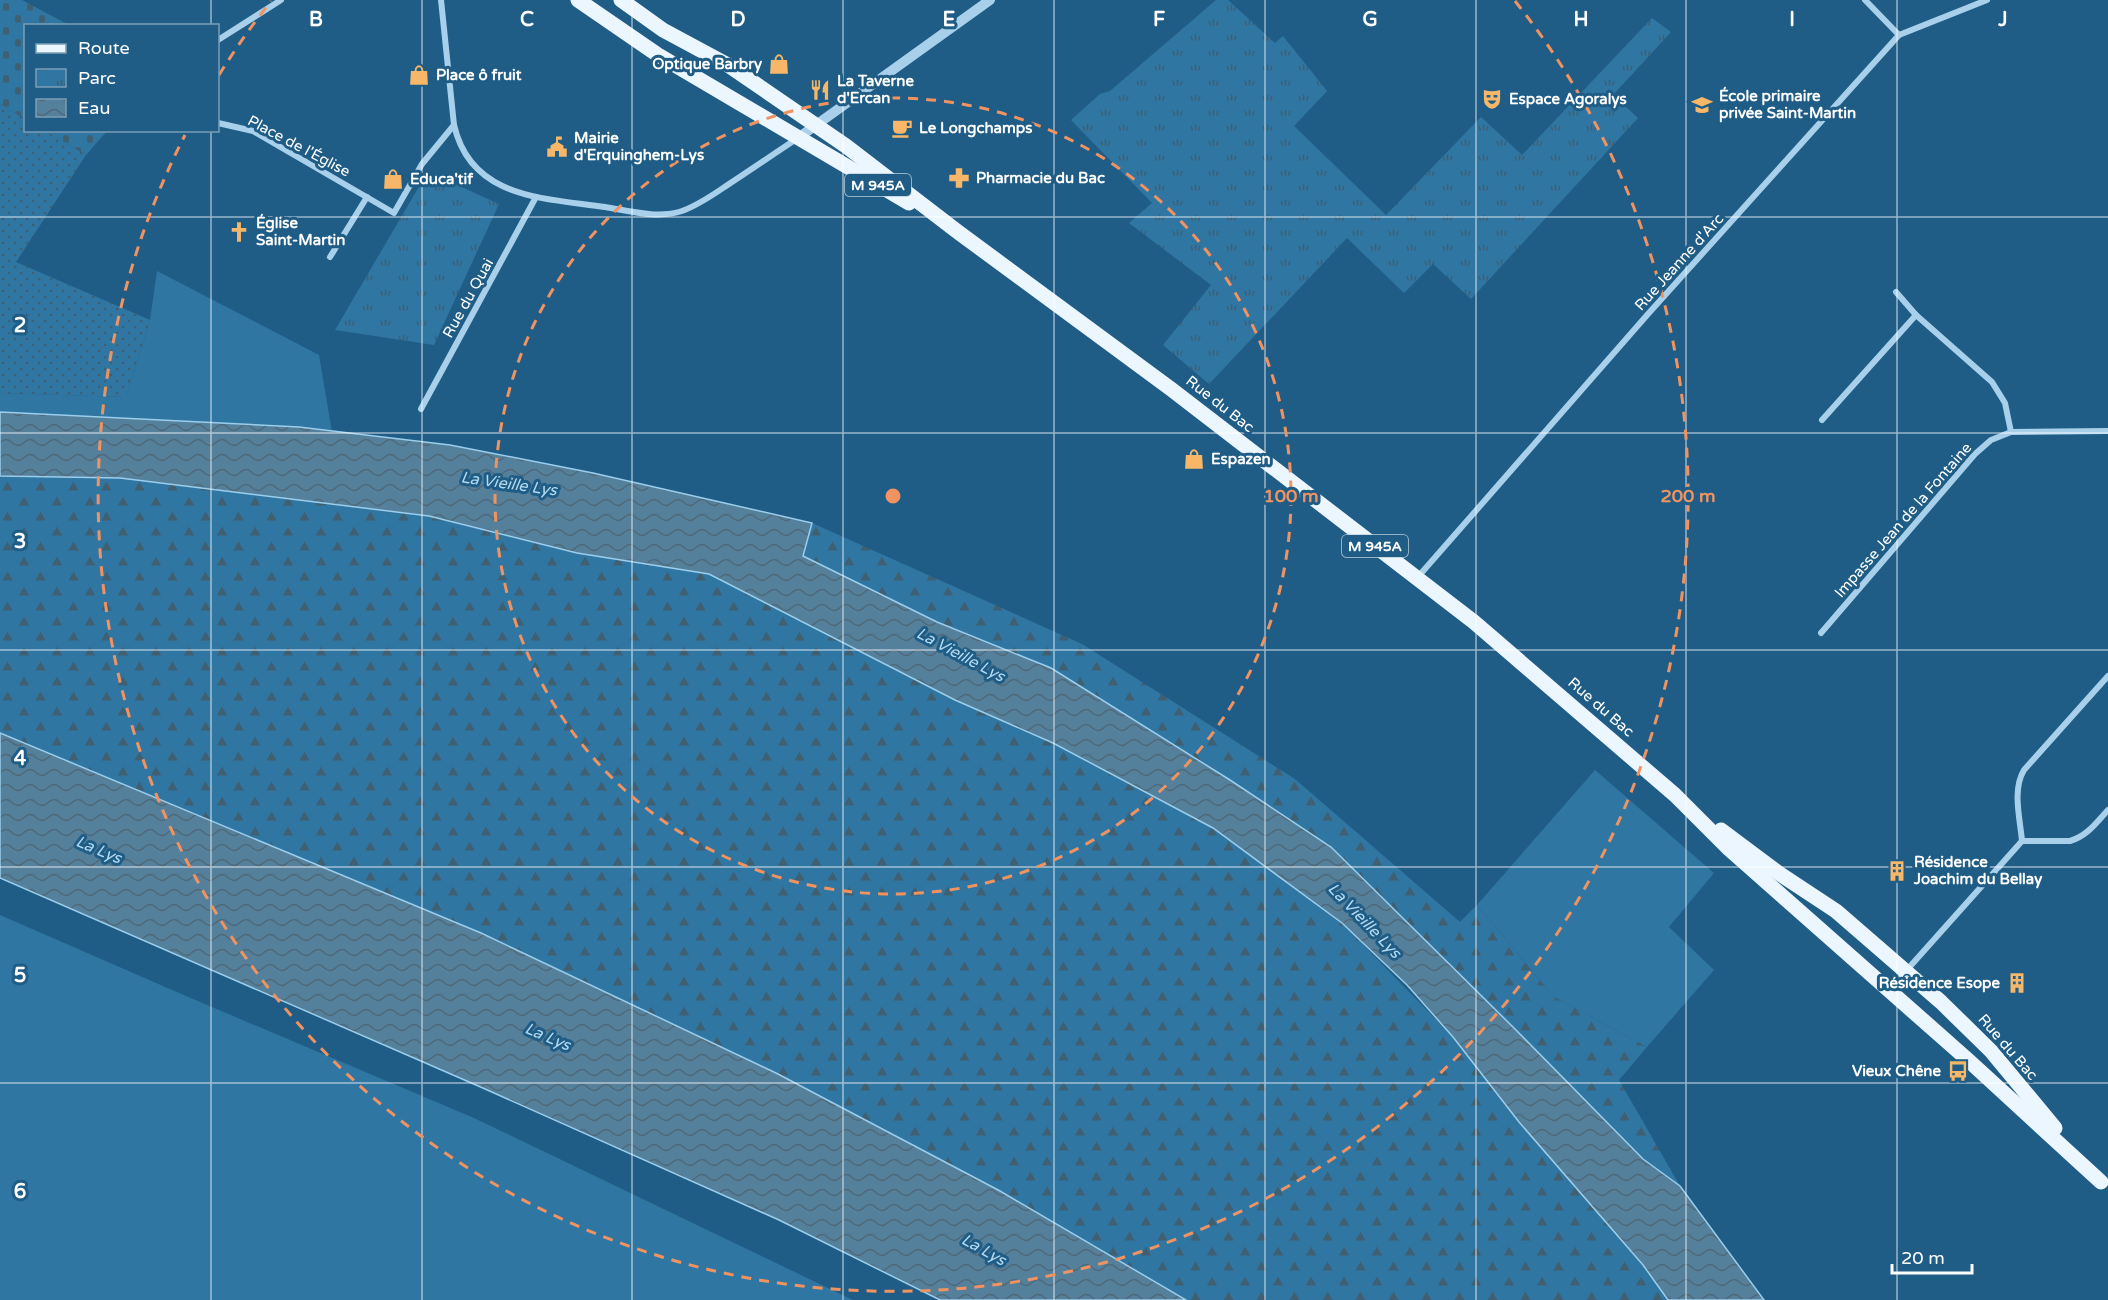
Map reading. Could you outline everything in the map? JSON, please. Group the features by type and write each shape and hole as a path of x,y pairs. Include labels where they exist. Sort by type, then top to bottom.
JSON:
{"main road":[{"name":"M 945A","path":"578,0 635,41 798,138"},
{"name":"M 945A","path":"621,0 663,30 722,61 817,126"},
{"name":"Rue du Bac","path":"817,126 1178,394 1417,578 1504,647 1675,795 1780,874 1823,901 1906,971 1985,1045 2106,1182"},
{"name":"Rue du Bac","path":"798,138 958,232"},
{"name":"Rue du Bac","path":"1675,795 1729,849 2106,1182"}],"street":[{"path":"219,39 281,0"},
{"path":"441,0 454,126 467,158 483,175 508,190 536,197 652,214 680,212 708,199 817,126 990,0"},
{"path":"1865,0 1899,35"},
{"name":"Rue Jeanne d'Arc","path":"1417,578 1648,314 1899,35 1987,0"},
{"name":"Place de l'Église","path":"219,123 252,131 394,213 422,164 454,126"},
{"path":"330,257 367,197"},
{"name":"Rue du Quai","path":"421,410 536,197"},
{"path":"1896,292 1916,315 1992,382 2005,403 2011,432"},
{"path":"1822,420 1916,315"},
{"name":"Impasse Jean de la Fontaine","path":"1821,633 1975,454 1991,440 2011,432 2108,431"},
{"path":"1889,990 2022,841 2017,791 2020,777 2108,676"},
{"path":"2022,841 2077,839 2090,830 2108,810"}],"green space":[{"path":"0,0 22,0 67,24 24,24 24,118 0,104"},
{"path":"1216,0 1228,0 1275,43 1283,36 1327,91 1294,126 1386,215 1481,117 1522,155 1652,18 1671,32 1613,95 1638,118 1471,299 1433,264 1404,293 1347,238 1209,384 1163,345 1211,285 1129,223 1152,203 1071,120 1100,94 1110,91"},
{"path":"0,104 24,118 24,132 47,132 86,155 16,262 150,320 126,397 0,393"},
{"path":"47,132 106,132 86,155"},
{"path":"435,175 499,204 434,345 335,330 424,178"},
{"path":"157,271 319,355 332,432 299,427 0,412 0,393 126,397 150,320"},
{"path":"0,476 120,478 429,516 577,553 709,574 955,700 1053,743 1213,828 1342,923 1453,1037 1643,1265 1668,1300 1186,1300 1000,1191 778,1074 481,933 0,733"},
{"path":"812,523 1082,644 1295,779 1460,922 1477,905 1554,997 1647,1047 1619,1080 1680,1186 1643,1160 1514,1028 1331,847 1051,668 937,622 802,555"},
{"path":"1595,770 1714,873 1669,927 1714,970 1647,1047 1554,997 1477,905"},
{"path":"0,915 474,1118 853,1300 0,1300"}],"water":[{"name":"La Vieille Lys","path":"0,412 299,427 450,445 593,473 812,523 803,556 937,622 1051,668 1230,780 1331,847 1643,1159 1680,1186 1764,1300 1668,1300 1643,1265 1519,1122 1453,1037 1407,985 1342,923 1213,828 1053,743 955,700 709,574 577,553 429,516 120,478 0,476"},
{"name":"La Lys","path":"0,733 481,933 778,1074 1000,1191 1186,1300 940,1300 779,1220 476,1085 0,878"}],"place":[{"name":"Optique Barbry","path":"779,64"},
{"name":"Place ô fruit","path":"419,75"},
{"name":"La Taverne d'Ercan","path":"820,90"},
{"name":"Espace Agoralys","path":"1492,99"},
{"name":"École primaire privée Saint-Martin","path":"1702,105"},
{"name":"Le Longchamps","path":"902,128"},
{"name":"Mairie d'Erquinghem-Lys","path":"557,147"},
{"name":"Pharmacie du Bac","path":"959,178"},
{"name":"Educa'tif","path":"393,179"},
{"name":"Église Saint-Martin","path":"239,232"},
{"name":"Espazen","path":"1194,459"},
{"name":"Résidence Joachim du Bellay","path":"1897,871"},
{"name":"Résidence Esope","path":"2017,983"},
{"name":"Vieux Chêne","path":"1958,1071"}]}
